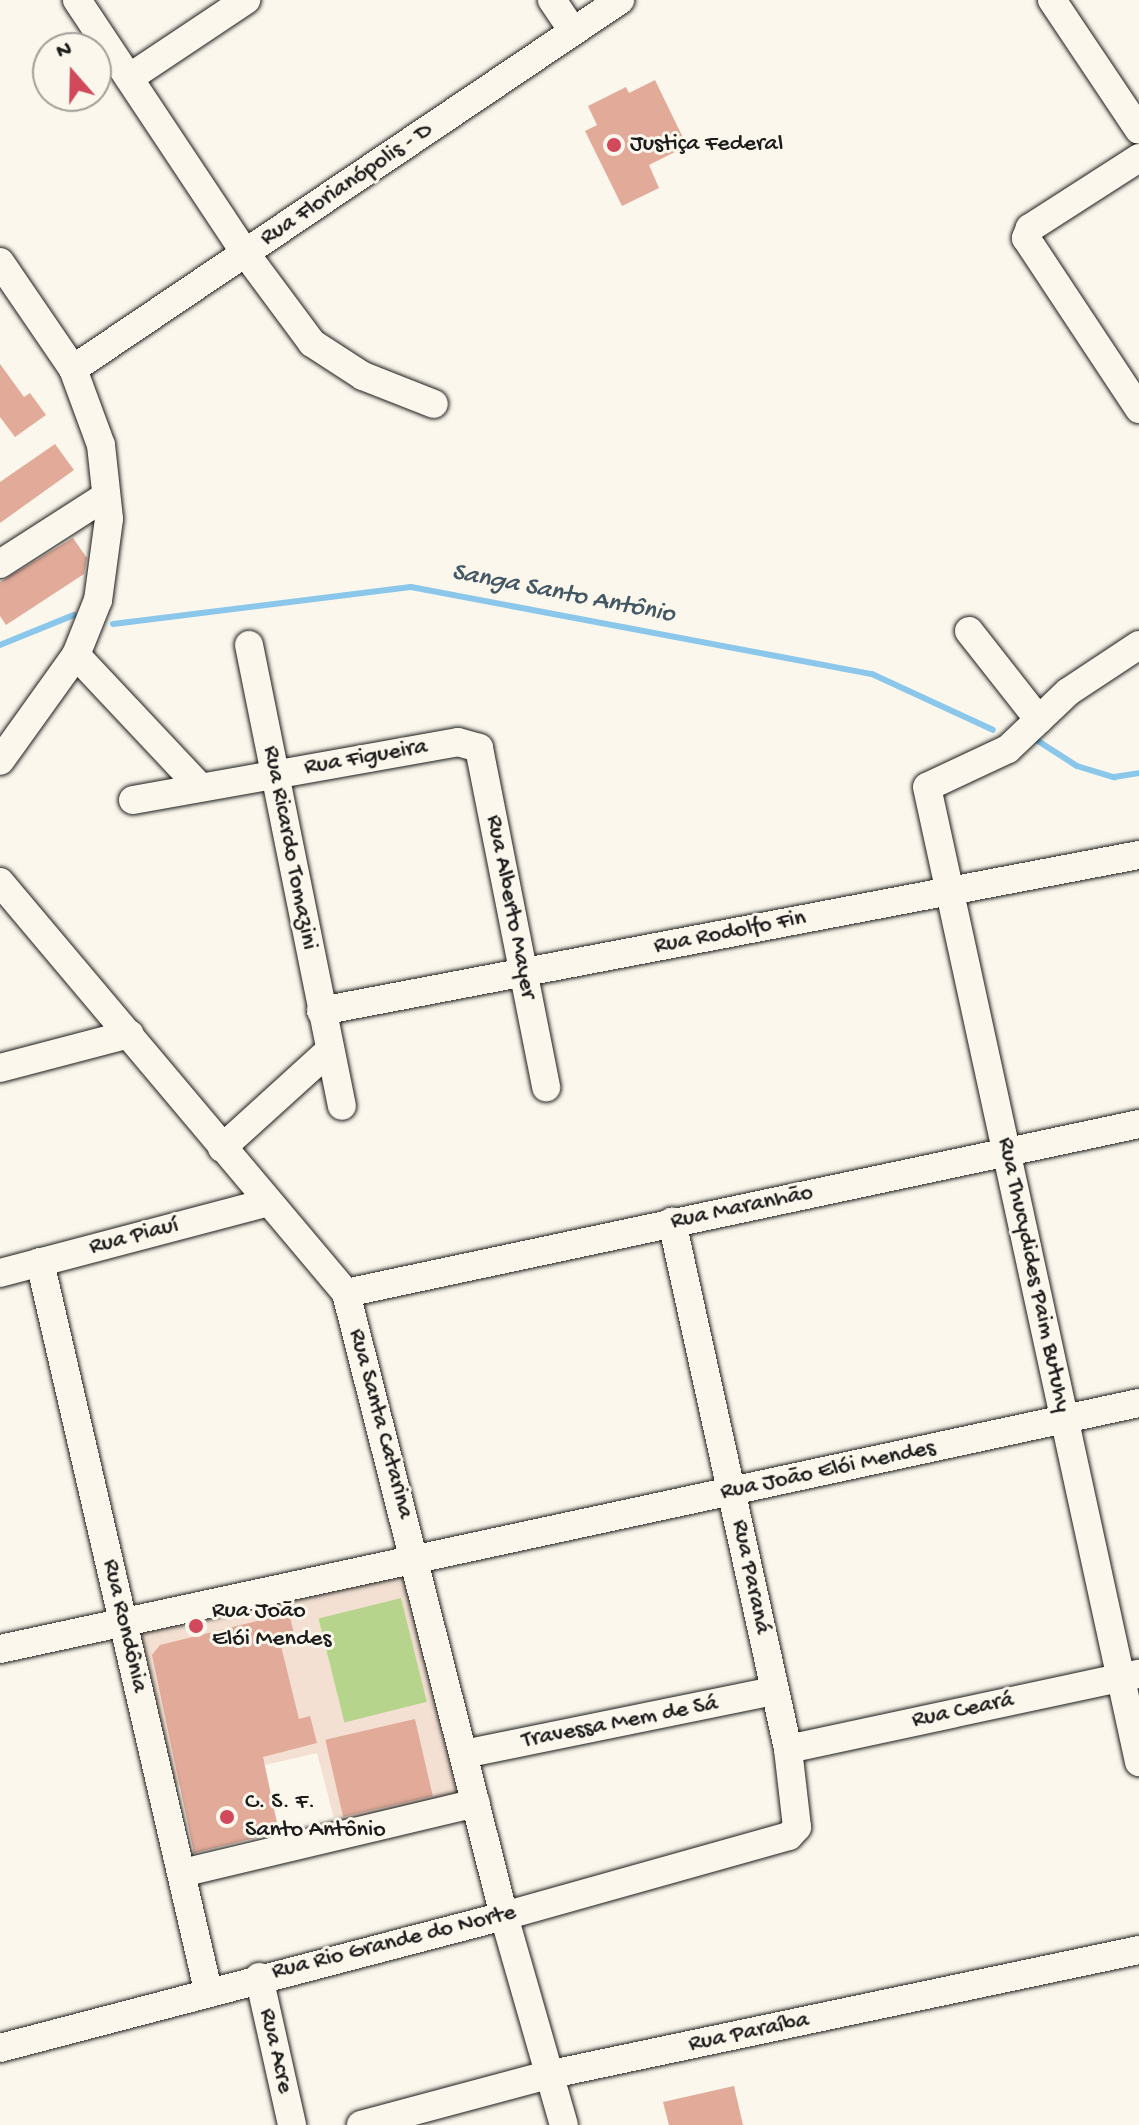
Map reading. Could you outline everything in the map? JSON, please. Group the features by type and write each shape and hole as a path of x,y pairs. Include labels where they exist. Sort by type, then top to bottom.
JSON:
{"street":[{"path":"77,0 246,254 312,343 363,376 434,404"},
{"path":"129,78 246,0"},
{"path":"552,0 573,31"},
{"name":"Rua Florianópolis - D","path":"73,369 620,0"},
{"path":"1052,0 1139,130"},
{"path":"1139,158 1030,228 1026,238 1139,409"},
{"path":"0,262 73,369 101,445 106,496 98,600 76,655 0,761"},
{"path":"0,564 106,496"},
{"path":"969,631 1039,720 1068,692 1139,645"},
{"name":"Rua Ricardo Tomazini","path":"249,645 342,1106"},
{"path":"76,655 199,786"},
{"name":"Rua Thucydides Paim Butuhy","path":"1039,720 1008,749 927,787 946,891 1064,1420 1130,1676 1139,1762"},
{"name":"Rua Figueira","path":"133,800 458,742"},
{"name":"Rua Alberto Mayer","path":"458,742 479,748 546,1087"},
{"name":"Rua Rodolfo Fin","path":"321,1011 1139,855"},
{"name":"Rua Santa Catarina","path":"0,882 346,1293 504,1916 552,2074 564,2125"},
{"path":"0,1068 130,1034"},
{"path":"222,1148 330,1050"},
{"name":"Rua Maranhão","path":"346,1293 1139,1124"},
{"name":"Rua Piauí","path":"0,1273 268,1202"},
{"name":"Rua Paraná","path":"672,1222 788,1749 798,1817 789,1836"},
{"name":"Rua Rondônia","path":"40,1262 208,1990"},
{"name":"Rua João Elói Mendes","path":"0,1649 1139,1403"},
{"name":"Rua Ceará","path":"788,1749 1130,1676"},
{"name":"Travessa Mem de Sá","path":"464,1754 775,1691"},
{"path":"182,1873 476,1803"},
{"name":"Rua Rio Grande do Norte","path":"0,2048 208,1990 504,1916 789,1836"},
{"name":"Rua Paraíba","path":"361,2125 552,2074 1139,1950"},
{"name":"Rua Acre","path":"259,1977 292,2125"}],"shaded area":[{"path":"407,1566 462,1797 336,1826 317,1753 165,1788 131,1629"}],"green space":[{"path":"401,1598 427,1702 344,1722 319,1619"}],"building":[{"path":"655,80 687,146 649,165 659,188 622,206 585,131 597,125 588,106 626,87 629,93"},
{"path":"0,364 24,397 30,393 46,415 15,437 0,417"},
{"path":"55,444 74,470 0,523 0,482"},
{"path":"73,538 87,558 84,574 6,625 0,616 0,582"},
{"path":"289,1613 296,1642 281,1646 299,1719 310,1716 317,1743 263,1757 279,1832 194,1853 152,1655 160,1645"},
{"path":"415,1719 433,1796 343,1817 325,1740"},
{"path":"734,2086 743,2125 669,2125 663,2102"}],"waterway":[{"name":"Sanga Santo Antônio","path":"113,624 411,587 872,674 993,730"},
{"name":"Sanga Santo Antônio","path":"0,645 74,615"},
{"name":"Sanga Santo Antônio","path":"1038,741 1077,766 1114,777 1139,773"}],"place":[{"name":"Justiça Federal","path":"614,145"},
{"name":"Rua João Elói Mendes","path":"196,1626"},
{"name":"C. S. F. Santo Antônio","path":"227,1817"}]}
